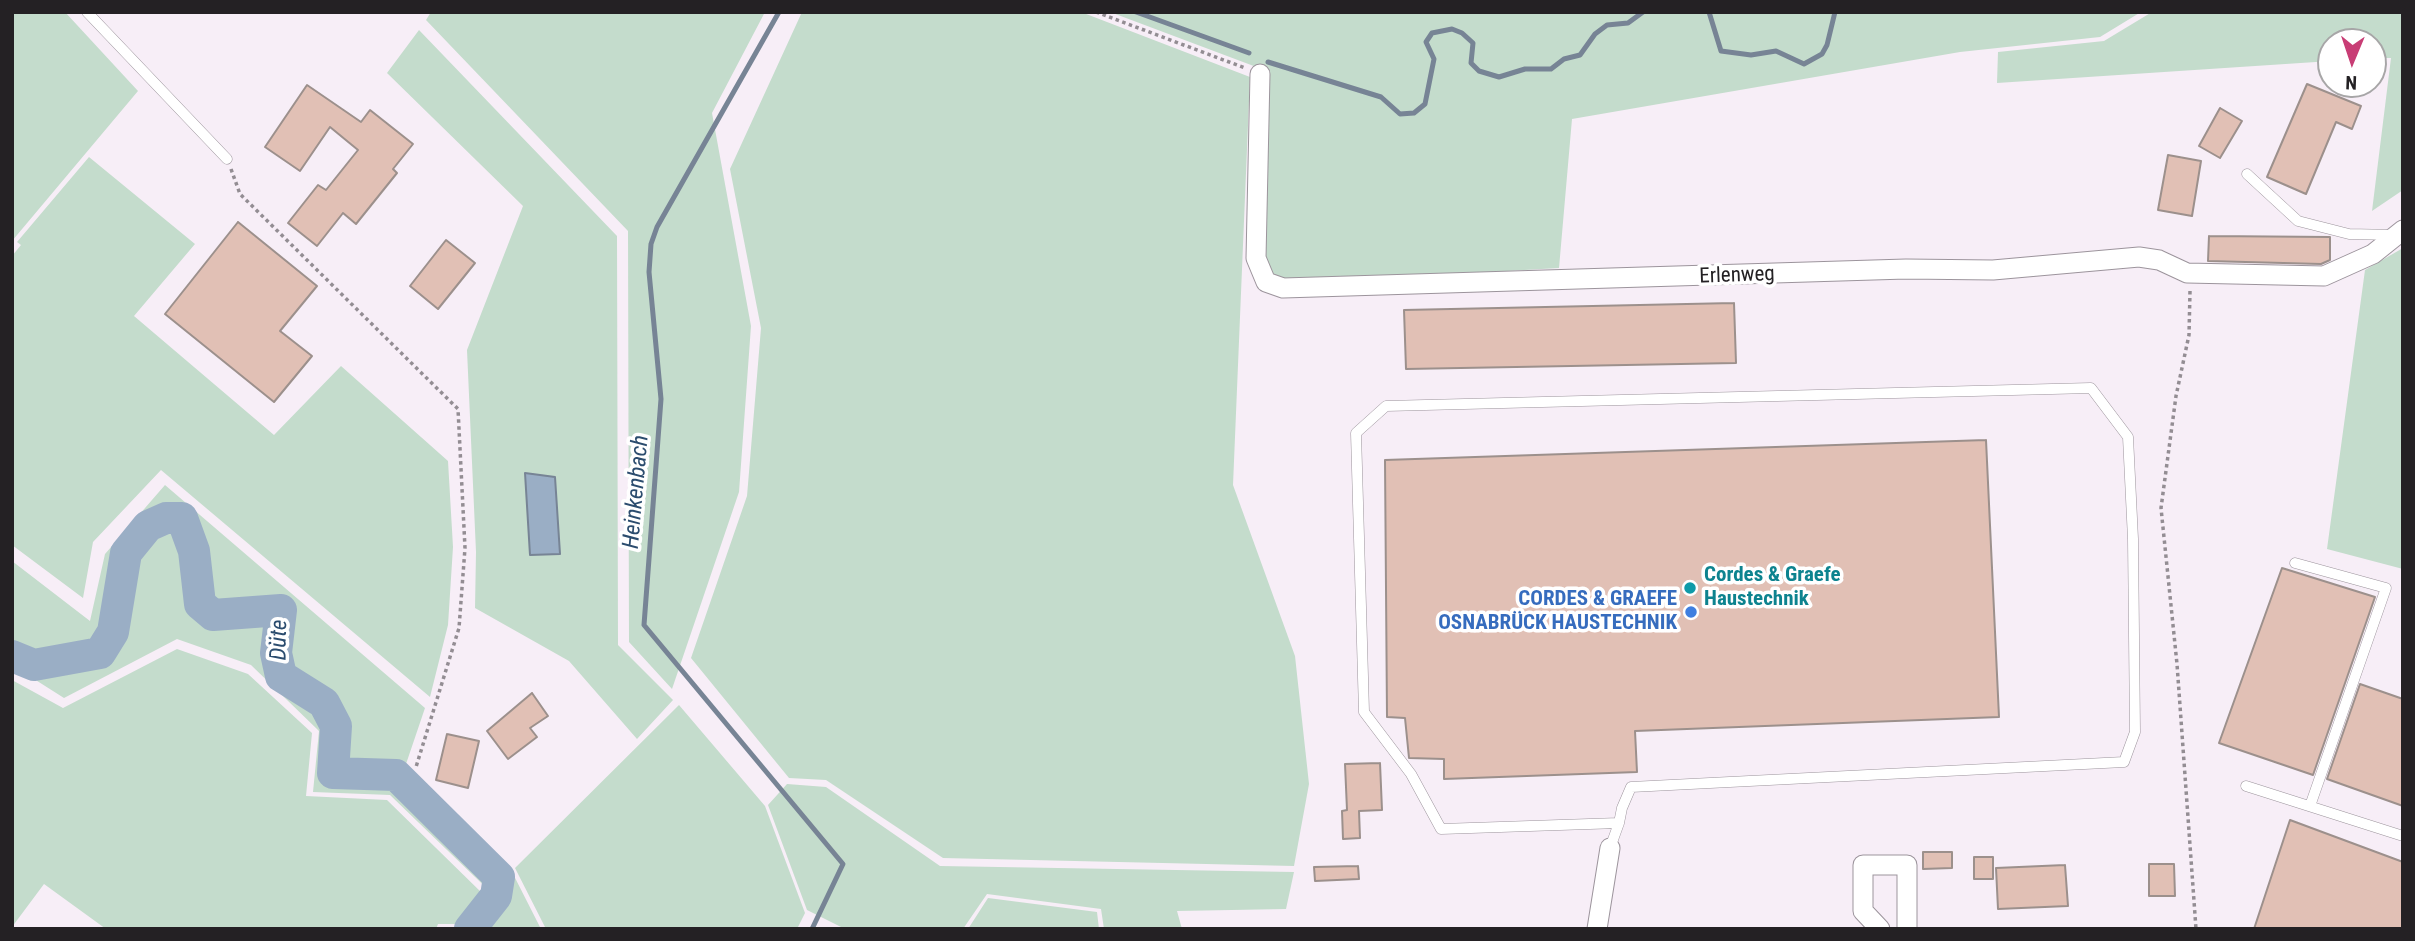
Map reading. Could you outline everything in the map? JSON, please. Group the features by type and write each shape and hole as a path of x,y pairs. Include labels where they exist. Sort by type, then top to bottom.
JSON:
{"street":[{"name":"Erlenweg","path":"1260,74 1256,258 1266,282 1283,288 1906,270 1993,270 2139,257 2159,260 2188,273 2324,276 2373,254 2399,233"},
{"path":"1597,929 1610,848"},
{"path":"1880,929 1863,912 1863,865 1907,865 1907,929"}],"lane":[{"path":"87,12 227,159"},
{"path":"2247,174 2298,221 2349,234 2399,233"},
{"path":"1610,848 1619,823 1630,787 2124,761 2136,733 2133,539 2127,438 2091,388 1386,406 1356,433 1364,712 1410,774 1441,829 1619,823"},
{"path":"2295,563 2386,589 2309,806"},
{"path":"2246,786 2403,836"}],"path":[{"path":"1096,12 1260,74"},
{"path":"227,159 240,194 458,409 465,548 459,628 416,767"},
{"path":"2188,273 2189,335 2176,396 2161,508 2178,664 2196,929"}],"green space":[{"path":"12,12 65,12 138,91 12,241"},
{"path":"431,12 765,12 712,113 751,326 739,492 672,689 629,642 628,231 426,20"},
{"path":"802,12 1081,12 1250,77 1233,485 1295,656 1309,784 1294,866 943,858 826,780 789,778 691,658 747,496 761,328 730,169"},
{"path":"1110,12 2141,12 2100,37 1960,52 1572,119 1559,268 1283,284 1269,273 1263,255 1267,71"},
{"path":"2152,12 2403,12 2403,190 2372,211 2391,58 2387,58 2387,28 2317,28 2317,62 1997,83 1998,52 2104,41"},
{"path":"419,30 617,236 618,645 673,700 637,739 569,661 475,608 476,552 467,350 523,206 387,73"},
{"path":"89,157 195,244 134,316 274,435 341,366 448,461 453,547 448,625 430,697 161,470 93,542 83,598 12,545 12,256 21,245 17,242"},
{"path":"2403,248 2403,569 2327,549 2365,270"},
{"path":"165,485 425,708 406,764 509,866 541,929 483,929 502,903 390,795 313,792 319,731 251,665 177,639 64,698 12,665 12,561 90,621 105,554"},
{"path":"177,649 248,674 312,733 306,796 387,800 484,895 461,924 438,924 436,929 106,929 44,884 12,927 12,680 63,708"},
{"path":"679,705 765,806 805,913 797,929 546,929 515,868"},
{"path":"787,784 826,787 940,866 1294,872 1286,909 1177,911 1182,929 1104,929 1101,909 987,894 963,929 845,929 807,910 768,805"},
{"path":"988,898 1097,912 1099,929 968,929"}],"water":[{"path":"525,473 555,477 560,554 530,555"}],"building":[{"path":"2307,84 2317,88 2317,98 2341,98 2361,106 2352,129 2336,122 2306,194 2267,177"},
{"path":"307,85 361,122 370,110 413,144 393,169 397,173 356,224 343,213 317,246 288,223 318,185 326,190 358,150 330,127 300,171 265,147"},
{"path":"2220,108 2242,121 2220,158 2199,146"},
{"path":"2168,155 2201,161 2192,216 2158,210"},
{"path":"238,222 317,286 280,331 312,356 274,402 165,314"},
{"path":"2209,236 2330,237 2330,260 2321,264 2208,261"},
{"path":"446,240 475,263 438,309 410,286"},
{"path":"1734,303 1736,363 1406,369 1404,310"},
{"name":"Cordes & Graefe Haustechnik","path":"1986,440 1999,717 1635,731 1637,772 1444,779 1444,759 1409,758 1405,718 1387,717 1385,460"},
{"path":"2282,568 2375,597 2313,775 2219,743"},
{"path":"2360,684 2403,699 2403,806 2327,779"},
{"path":"532,693 548,716 530,728 537,737 508,759 487,731"},
{"path":"447,734 479,741 468,788 436,780"},
{"path":"1380,763 1382,810 1359,811 1360,838 1343,839 1342,811 1347,810 1345,764"},
{"path":"2290,820 2403,862 2403,929 2254,929"},
{"path":"1923,852 1952,852 1952,868 1923,869"},
{"path":"1974,857 1993,857 1993,879 1974,879"},
{"path":"2149,864 2174,864 2175,896 2149,896"},
{"path":"2065,865 2068,906 1998,909 1996,868"},
{"path":"1358,866 1359,879 1315,881 1314,867"}],"waterway":[{"name":"Heinkenbach","path":"779,12 657,227 651,244 649,272 661,399 644,625 843,864 812,929"},
{"name":"Heinkenbach","path":"1136,12 1249,53"},
{"name":"Heinkenbach","path":"1268,62 1381,97 1400,114 1414,113 1425,104 1434,59 1426,42 1432,33 1452,29 1462,33 1473,43 1471,63 1479,71 1499,77 1525,69 1551,69 1564,59 1580,55 1595,34 1607,25 1628,23 1643,12"},
{"name":"Heinkenbach","path":"1709,12 1721,51 1751,55 1776,51 1804,64 1822,54 1827,45 1835,12"},
{"name":"Düte","path":"12,656 34,665 100,653 113,632 126,553 148,526 166,518 182,518 194,551 200,604 213,615 281,610 276,653 281,676 324,703 336,726 333,773 396,775 499,877 496,896 470,929"}],"place":[{"name":"Cordes & Graefe Haustechnik","path":"1690,588"},
{"name":"CORDES & GRAEFE OSNABRÜCK HAUSTECHNIK","path":"1691,612"}]}
